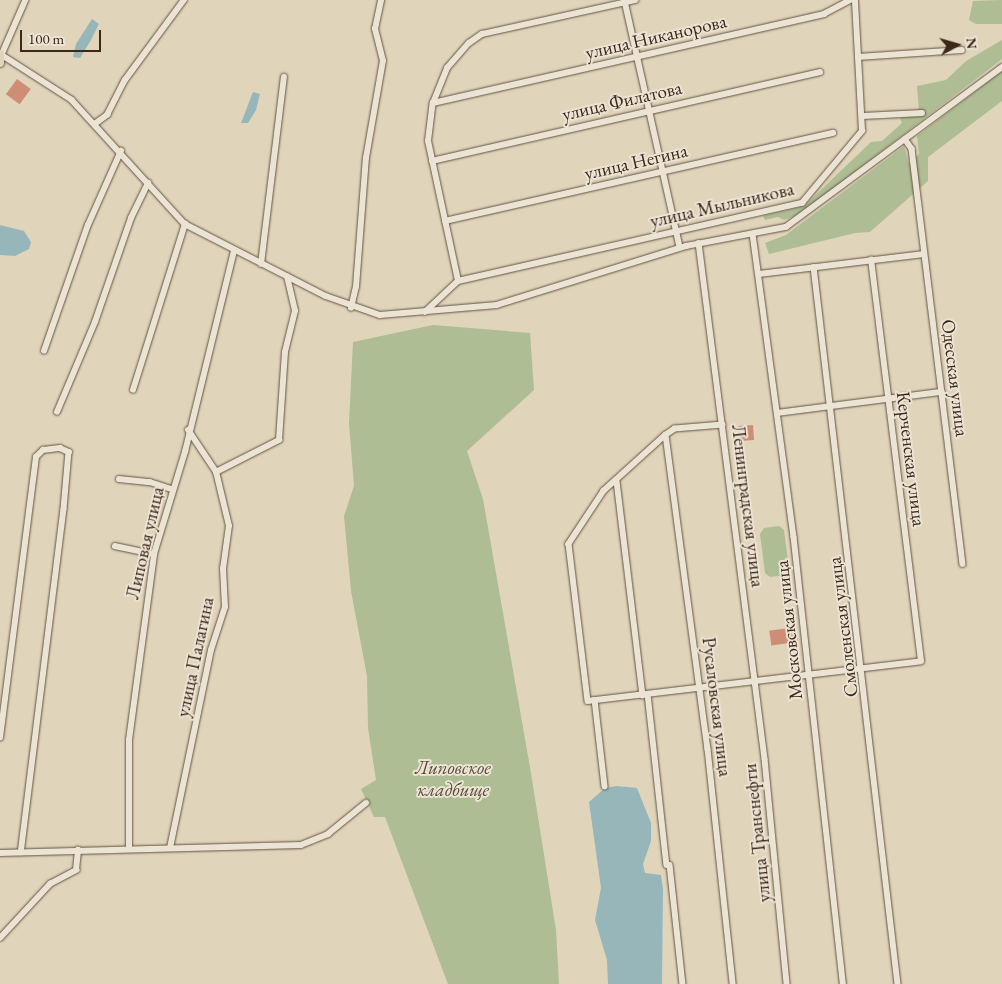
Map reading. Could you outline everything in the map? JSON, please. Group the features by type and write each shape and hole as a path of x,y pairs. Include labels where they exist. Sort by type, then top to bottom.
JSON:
{"street":[{"path":"26,0 1,57 58,90 96,123 185,224 234,251 351,308 380,315 439,312 515,300 680,247 753,234 793,224 1002,68"},
{"path":"96,123 107,115 126,80 184,0"},
{"path":"351,308 354,297 363,185 383,61 375,29 380,0"},
{"path":"423,313 437,303 458,281 428,134 433,103 447,68 477,36 635,0"},
{"name":"улица Никанорова","path":"433,103 824,14 850,0"},
{"name":"улица Мыльникова","path":"458,281 802,203 856,142 862,131 863,116 855,0"},
{"path":"625,1 680,247"},
{"path":"858,57 962,50"},
{"name":"улица Филатова","path":"432,161 820,72"},
{"path":"261,264 268,185 284,76"},
{"path":"863,116 922,113"},
{"name":"улица Негина","path":"445,220 833,132"},
{"name":"Одесская улица","path":"906,140 912,149 963,564"},
{"path":"44,351 114,162 121,151"},
{"path":"57,412 95,322 140,197 148,183"},
{"path":"133,390 185,224"},
{"name":"Московская улица","path":"753,234 809,674 843,984"},
{"name":"Ленинградская улица","path":"699,243 755,680"},
{"name":"Липовая улица","path":"129,848 131,720 154,554 234,251"},
{"path":"759,274 924,254"},
{"name":"Керченская улица","path":"863,667 921,661 871,260"},
{"name":"Смоленская улица","path":"814,267 863,667 898,984"},
{"path":"216,472 279,440 285,352 295,310 287,277"},
{"path":"437,303 439,312"},
{"path":"777,413 942,392"},
{"path":"723,425 675,429 666,435 604,491 569,544 588,701 863,667"},
{"name":"улица Палагина","path":"170,848 211,650 225,607 223,569 229,526 216,472 188,430"},
{"name":"Русаловская улица","path":"666,435 700,688 733,984"},
{"path":"0,738 36,457 55,447 69,452 21,852"},
{"path":"119,479 150,482 172,489"},
{"path":"617,481 669,865 683,984"},
{"path":"115,546 154,554"},
{"name":"улица Транснефти","path":"755,680 787,984"},
{"path":"595,700 605,786"},
{"path":"0,853 129,848 301,845 328,834 366,803"},
{"path":"0,938 50,884 76,870 78,850"}],"green space":[{"path":"1002,0 1002,24 976,24 969,20 973,1"},
{"path":"1002,40 1002,59 800,214 784,220 778,217 765,220 763,216 804,206 871,142 882,141 902,123 900,118 919,111 917,86 946,80 966,61"},
{"path":"1002,71 1002,101 928,157 928,181 870,232 855,233 769,254 765,243 786,235 904,146 909,164 919,154 917,136"},
{"name":"Липовское кладбище","path":"433,325 530,333 534,390 467,451 483,499 531,773 556,930 559,984 448,984 385,817 374,817 361,789 376,780 368,728 367,676 351,591 344,516 354,486 349,423 353,342"},
{"path":"779,526 784,530 789,568 786,575 770,577 765,573 760,534 764,528"}],"water":[{"path":"92,19 99,24 91,40 80,58 73,57 76,44"},
{"path":"253,92 260,94 256,110 248,123 241,123"},
{"path":"0,225 24,231 31,242 29,249 15,256 0,255"},
{"path":"617,786 637,788 651,823 651,841 643,864 645,873 661,875 663,889 662,984 608,984 607,960 595,920 601,888 589,802 605,788"}],"building":[{"path":"17,79 31,89 20,104 6,94"},
{"path":"753,425 754,440 739,441 738,426"},
{"path":"796,627 798,642 771,646 769,631"}]}
